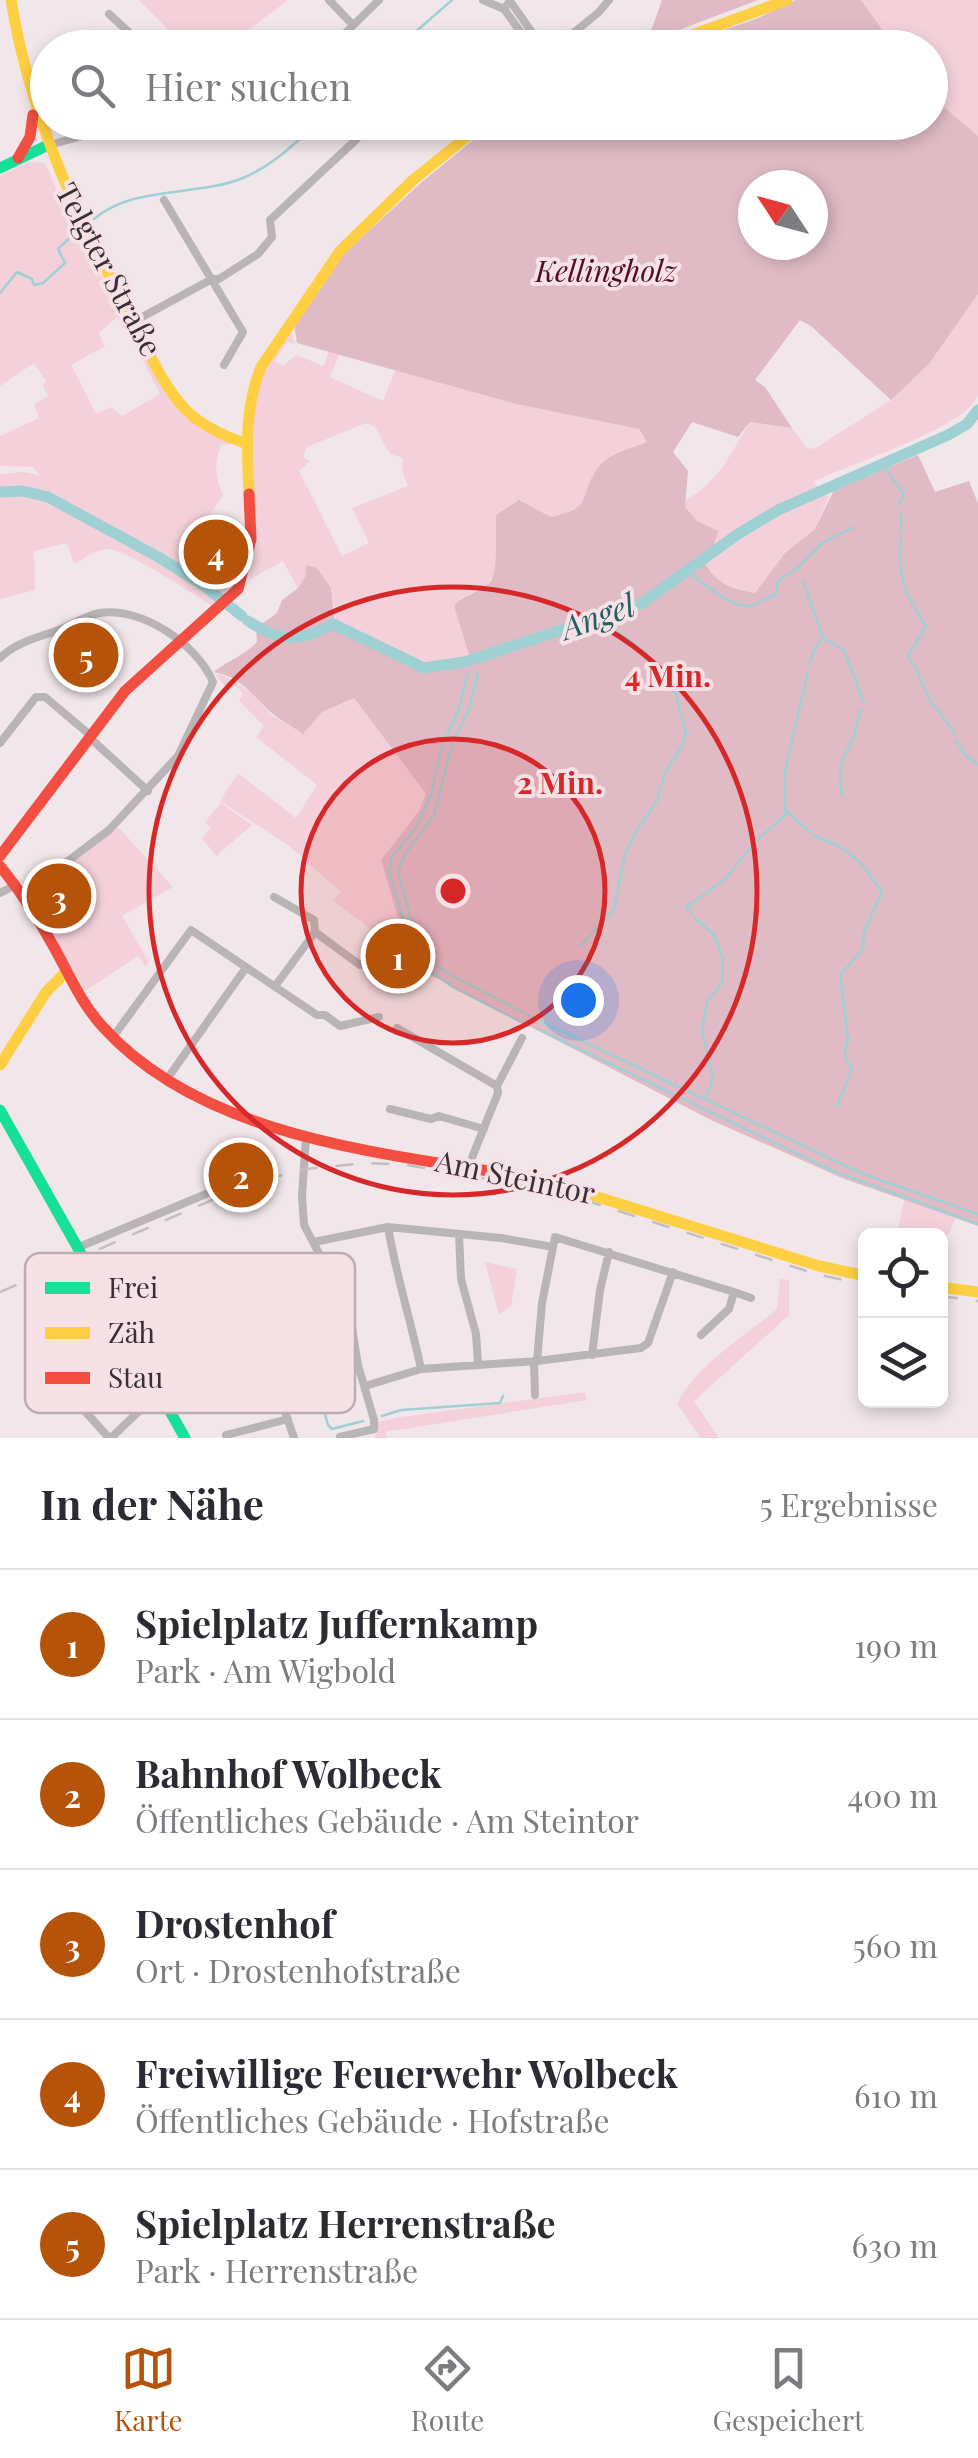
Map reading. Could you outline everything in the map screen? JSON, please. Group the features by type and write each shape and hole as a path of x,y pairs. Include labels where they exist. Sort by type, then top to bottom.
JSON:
{"street":[{"name":"Telgter Straße","path":"10,0 30,92"},
{"path":"329,0 353,25"},
{"path":"348,30 380,0"},
{"path":"484,0 508,4 529,30"},
{"path":"578,30 608,0"},
{"path":"705,30 787,0"},
{"path":"508,4 522,30"},
{"path":"110,14 127,30"},
{"path":"18,158 30,137"},
{"name":"Telgter Straße","path":"44,140 82,225 183,406 216,431 246,443"},
{"path":"0,168 61,140"},
{"path":"134,322 212,279 220,279 264,250 272,237 270,220 355,140"},
{"path":"0,856 126,691 230,596 244,575 250,539 246,443 257,375 328,266 453,140"},
{"path":"164,200 243,332 224,366"},
{"path":"0,658 18,644 99,613 144,617 178,642 209,673 212,688 185,748 109,830 20,890 0,893"},
{"path":"0,743 36,697 45,697 148,791"},
{"name":"Am Steintor","path":"0,866 20,890 83,1003 113,1038 167,1079 278,1130 556,1182 791,1262 858,1275"},
{"path":"274,897 314,920 315,932 276,985"},
{"path":"113,1038 191,930 317,1016 325,1015 340,1026 379,1017"},
{"path":"315,932 360,966"},
{"path":"167,1079 245,969"},
{"path":"0,1065 46,992 66,972"},
{"path":"397,1028 497,1086"},
{"path":"469,1166 498,1093 497,1086 522,1038"},
{"path":"390,1109 484,1128"},
{"path":"0,1110 81,1253"},
{"path":"306,1136 302,1212 304,1225 320,1253"},
{"path":"78,1247 206,1194"},
{"path":"314,1242 388,1227 553,1247"},
{"path":"388,1227 421,1369"},
{"path":"459,1234 461,1279 476,1334 478,1364"},
{"path":"535,1396 542,1302 555,1237 751,1298"},
{"path":"592,1355 600,1290 610,1252"},
{"path":"364,1386 421,1369 641,1348 648,1343 672,1272"},
{"path":"948,1288 978,1292"},
{"path":"701,1335 729,1309 734,1292"},
{"path":"339,1438 374,1429 355,1348"},
{"path":"87,1413 110,1438 137,1413"},
{"path":"172,1413 185,1438"},
{"path":"285,1413 294,1438"},
{"path":"226,1436 288,1419"}],"shaded area":[{"path":"139,0 288,0 248,30 168,30"},
{"path":"861,0 978,0 978,136 948,112 948,30 883,30"},
{"path":"28,162 45,163 64,207 130,328 125,331 117,317 99,333 105,346 71,365 96,414 111,407 122,416 160,394 131,337 134,335 169,388 232,444 221,445 219,452 216,470 223,495 206,520 208,539 190,535 186,539 230,586 212,606 117,551 100,550 74,564 67,543 34,551 35,590 0,599 0,474 40,475 33,467 0,466 0,436 39,418 34,404 48,396 43,386 46,381 34,363 0,386 0,176"},
{"path":"978,294 978,396 968,408 929,433 813,482 829,496 815,529 785,553 755,593 717,579 709,570 685,501 716,475 750,422 792,428 806,447 814,449 891,400 929,364"},
{"path":"290,329 295,344 287,342 275,361 283,366 296,355 324,366 329,350 340,353 330,377 383,401 396,369 516,404 639,429 647,442 602,464 584,500 574,509 551,517 519,500 496,515 492,578 454,606 469,655 437,665 419,662 336,621 331,588 305,569 298,588 283,561 249,580 255,540 252,412 260,375","holes":["366,423 375,427 390,454 403,458 402,470 408,486 352,508 369,543 342,556 299,471 310,461 303,457 307,447"]},
{"path":"215,674 253,694 271,715 303,733 322,712 354,698 426,794 419,811 381,860 409,955 417,968 409,979 393,970 394,958 375,945 379,935 333,901 341,892 289,846 220,801 238,773 296,818 317,785 256,737 264,726 239,701 243,693 236,686 228,690"},
{"path":"221,803 252,825 216,856 202,838 211,828 205,822"},
{"path":"118,827 173,887 122,916 149,962 145,966 138,956 85,991 47,925 88,897 69,865"},
{"path":"904,1200 956,1218 948,1236 948,1228 898,1228"},
{"path":"485,1262 517,1269 511,1306 499,1315"},
{"path":"780,1279 789,1280 789,1315 694,1401 719,1438 701,1438 677,1404 696,1376 777,1309"},
{"path":"585,1392 587,1400 385,1432 387,1438 376,1438 374,1423 401,1417"}],"green space":[{"path":"662,0 758,0 679,30 651,30"},
{"path":"796,0 861,0 883,30 724,30"},
{"name":"Kellingholz","path":"948,110 978,136 978,294 929,364 891,400 800,320 755,380 765,387 792,428 750,422 738,437 692,422 673,452 688,471 685,507 697,521 718,531 713,547 702,556 706,565 722,582 755,593 785,553 815,529 834,490 918,455 935,492 969,481 978,503 978,1226 842,1178 711,1120 417,968 409,955 381,860 419,811 426,794 354,698 322,712 303,734 238,682 214,672 257,642 256,628 277,613 282,600 298,588 306,565 317,568 331,588 335,627 423,670 463,667 469,655 454,606 486,586 493,577 496,515 519,500 551,517 574,509 607,459 647,442 639,429 516,404 297,343 294,324 337,260 473,140 948,140"}],"waterway":[{"path":"418,30 452,0"},
{"path":"94,219 110,208 146,196 206,188 243,178 274,161 298,140"},
{"path":"0,293 17,272 32,279 34,285 43,283 65,263 58,249 75,233"},
{"name":"Angel","path":"248,621 290,638 309,635 333,624 424,668 464,662 641,604 778,510 948,435 967,424 978,410"},
{"path":"882,463 904,495 898,506"},
{"name":"Angel","path":"0,492 23,491 48,497 160,558 242,616"},
{"path":"901,514 901,531"},
{"path":"688,571 724,598 750,606 776,595 778,581 821,544 853,527"},
{"path":"901,536 904,584 926,626 908,656 930,700 954,734"},
{"path":"803,581 823,638 809,664"},
{"path":"603,619 609,626"},
{"path":"613,629 647,654 672,688"},
{"path":"823,638 844,650 864,703"},
{"name":"Angel","path":"482,657 482,662"},
{"name":"Angel","path":"469,661 470,665"},
{"path":"692,913 686,907 724,880 759,838 785,815 785,772 808,671"},
{"path":"468,673 458,711 442,746 431,795 417,826 392,857 389,872 409,950 416,961 453,987 529,1026"},
{"path":"478,673 469,709 453,741 434,815 404,856 398,872 420,953 445,972 534,1018"},
{"path":"580,946 614,910 625,854 657,801 665,773 683,744 686,732 675,692"},
{"path":"842,795 841,766 862,709"},
{"path":"956,740 965,755 978,764"},
{"path":"785,810 810,832"},
{"path":"814,836 841,847 860,862 882,892 864,932 863,949 840,975 848,1039 844,1055 852,1069 837,1106"},
{"path":"695,918 714,935 723,958 722,983 707,1002 702,1030 713,1077 707,1097"},
{"path":"540,1021 863,1174 978,1214"},
{"path":"538,1029 833,1171 978,1224"},
{"path":"382,1416 401,1410 500,1403 503,1396"},
{"path":"325,1413 332,1429 363,1421"}],"railway":[{"path":"90,1253 249,1184 305,1169 367,1163 407,1165 556,1191 816,1274 858,1283"},
{"path":"0,1292 25,1281"},
{"path":"948,1297 978,1301"}],"traffic: fast":[{"path":"0,168 46,146"},
{"path":"0,1110 81,1253"},
{"path":"171,1413 185,1438"}],"traffic: slow":[{"path":"11,0 30,83"},
{"path":"706,30 787,0"},
{"path":"48,140 94,247 170,391 192,416 245,443"},
{"path":"249,494 249,414 261,367 340,251 413,180 463,140"},
{"path":"0,1065 46,992 66,972"},
{"path":"543,1180 819,1266 858,1274"},
{"path":"948,1288 978,1292"}],"traffic: jam":[{"path":"18,158 30,137"},
{"path":"0,856 125,691 238,589 251,539 249,494"},
{"path":"0,866 36,917 95,1018 146,1066 196,1096 250,1120 308,1137 543,1180"}],"place":[{"name":"Freiwillige Feuerwehr Wolbeck","path":"216,552"},
{"name":"Spielplatz Herrenstraße","path":"86,655"},
{"name":"Drostenhof","path":"59,896"},
{"name":"Spielplatz Juffernkamp","path":"398,956"},
{"name":"Bahnhof Wolbeck","path":"241,1175"}]}
